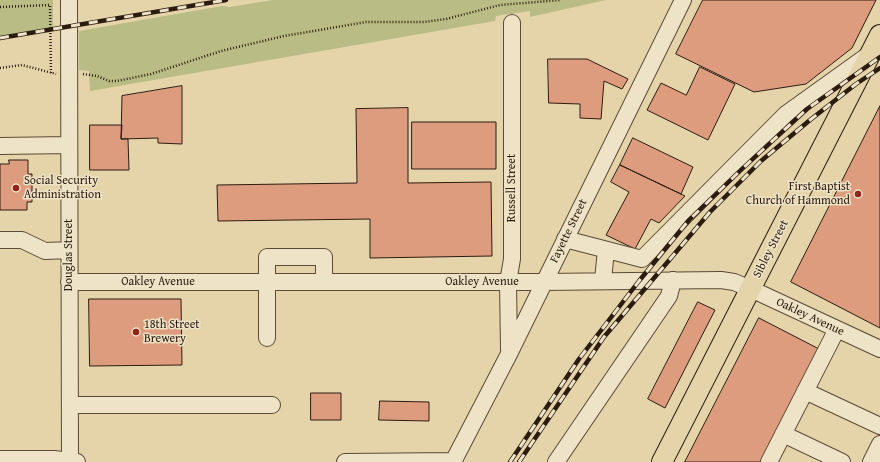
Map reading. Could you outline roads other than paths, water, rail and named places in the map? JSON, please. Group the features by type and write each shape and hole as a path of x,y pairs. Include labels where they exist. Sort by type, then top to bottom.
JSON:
{"main road":[{"name":"Sibley Street","path":"662,462 880,35"}],"street":[{"name":"Douglas Street","path":"68,0 70,405 72,462"},
{"name":"Fayette Street","path":"453,462 509,354 543,282 683,0"},
{"name":"Russell Street","path":"509,354 508,282 512,259 512,23"},
{"path":"625,281 642,259 786,114 871,53"},
{"path":"0,146 69,145"},
{"path":"565,239 642,259"},
{"path":"0,240 22,240 45,251 69,250"},
{"path":"603,280 606,250"},
{"path":"267,338 267,257 324,257 324,282"},
{"name":"Oakley Avenue","path":"69,282 543,282 603,280 728,280 751,289 880,349"},
{"path":"556,462 669,296 673,280"},
{"path":"769,462 836,329"},
{"path":"805,391 880,426"},
{"path":"70,405 272,405"},
{"path":"783,434 842,462"},
{"path":"871,462 880,444"},
{"path":"0,459 54,459 72,462"},
{"path":"344,462 453,462"}],"railway":[{"path":"0,38 226,0"},
{"path":"510,462 579,359 639,281 689,220 807,109 880,57"},
{"path":"519,462 604,337 710,212 761,161 856,84 880,68"}],"place":[{"name":"Social Security Administration","path":"16,188"},
{"name":"First Baptist Church of Hammond","path":"858,194"},
{"name":"18th Street Brewery","path":"136,332"}]}
